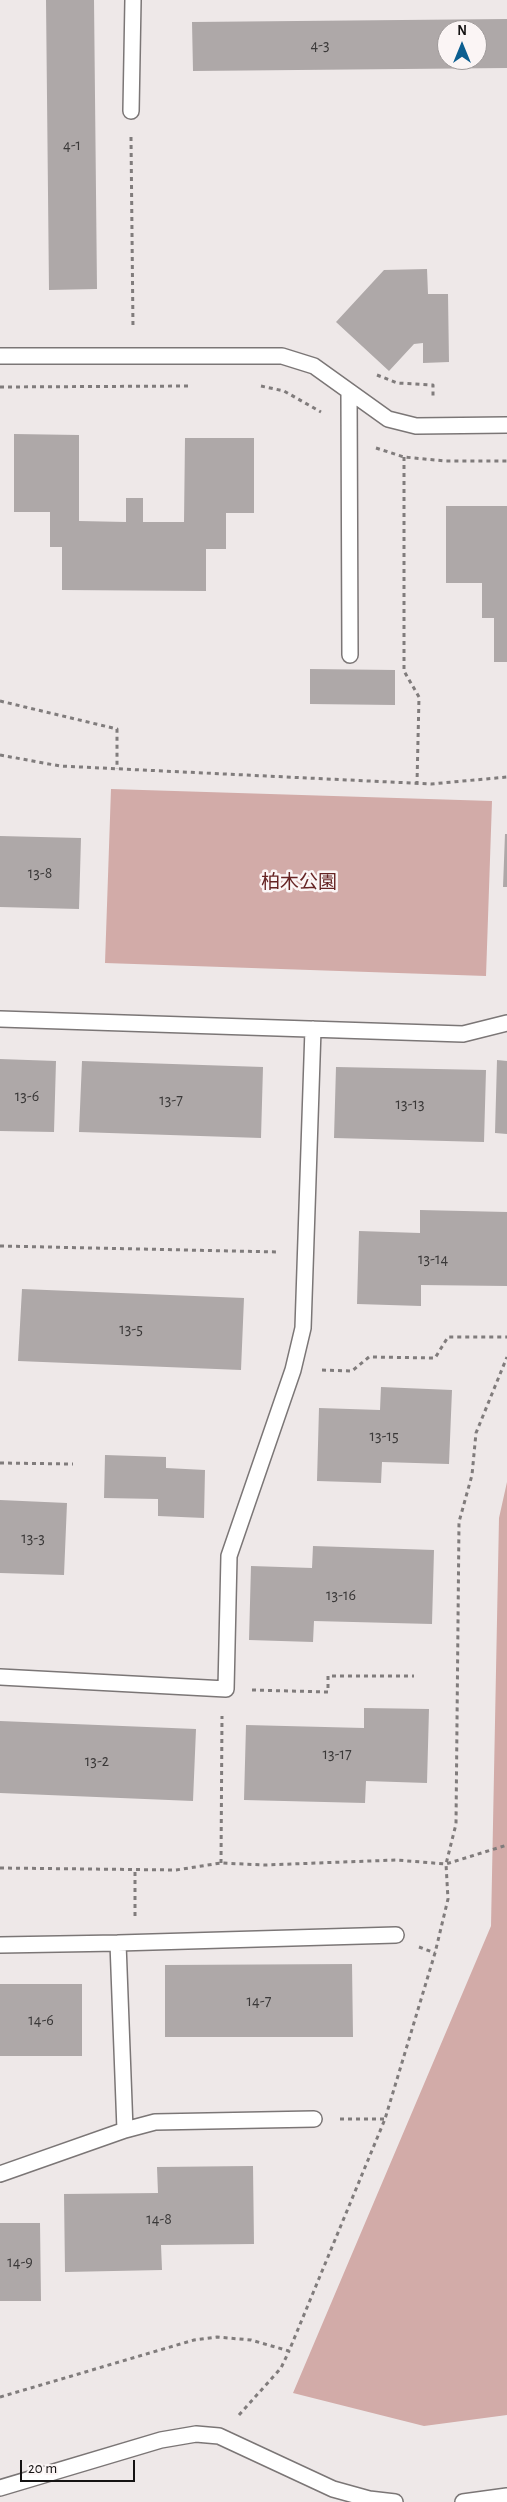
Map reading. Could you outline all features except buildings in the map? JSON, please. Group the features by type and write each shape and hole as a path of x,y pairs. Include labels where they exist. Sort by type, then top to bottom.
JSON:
{"lane":[{"path":"131,111 132,0"},
{"path":"0,356 282,356 314,366 388,419 416,426 507,425"},
{"path":"349,392 350,655"},
{"path":"0,1020 463,1034 507,1023"},
{"path":"0,1677 226,1689 229,1556 293,1370 303,1328 313,1029"},
{"path":"0,1945 396,1936"},
{"path":"118,1943 124,2130"},
{"path":"0,2174 124,2130 155,2122 314,2119"},
{"path":"0,2488 178,2435 196,2434 219,2436 333,2489 369,2499 394,2502"},
{"path":"463,2502 507,2496"}],"path":[{"path":"131,111 133,356"},
{"path":"0,387 202,386"},
{"path":"251,386 284,390 303,400 372,447 404,457 446,461 507,461"},
{"path":"404,457 404,671 419,697 417,783"},
{"path":"0,701 117,728 117,769"},
{"path":"0,755 60,766 417,783 507,777"},
{"path":"0,1246 307,1253"},
{"path":"293,1370 352,1371 369,1357 435,1358 448,1337 507,1337"},
{"path":"245,2408 281,2368 289,2351 385,2119 435,1953 448,1899 446,1864 456,1824 459,1522 472,1475 476,1433 507,1357"},
{"path":"0,1463 73,1464"},
{"path":"221,1863 222,1717 226,1689 328,1692 328,1676 414,1676"},
{"path":"0,1868 176,1870 221,1863 265,1865 396,1860 446,1864 507,1845"},
{"path":"134,1942 135,1869"},
{"path":"314,2119 385,2119"},
{"path":"0,2397 194,2340 217,2337 251,2340 289,2351"}],"green space":[{"name":"柏木公園","path":"111,789 492,801 486,976 105,963"},
{"path":"507,1482 507,2415 424,2426 293,2393 491,1926 499,1518"}]}
